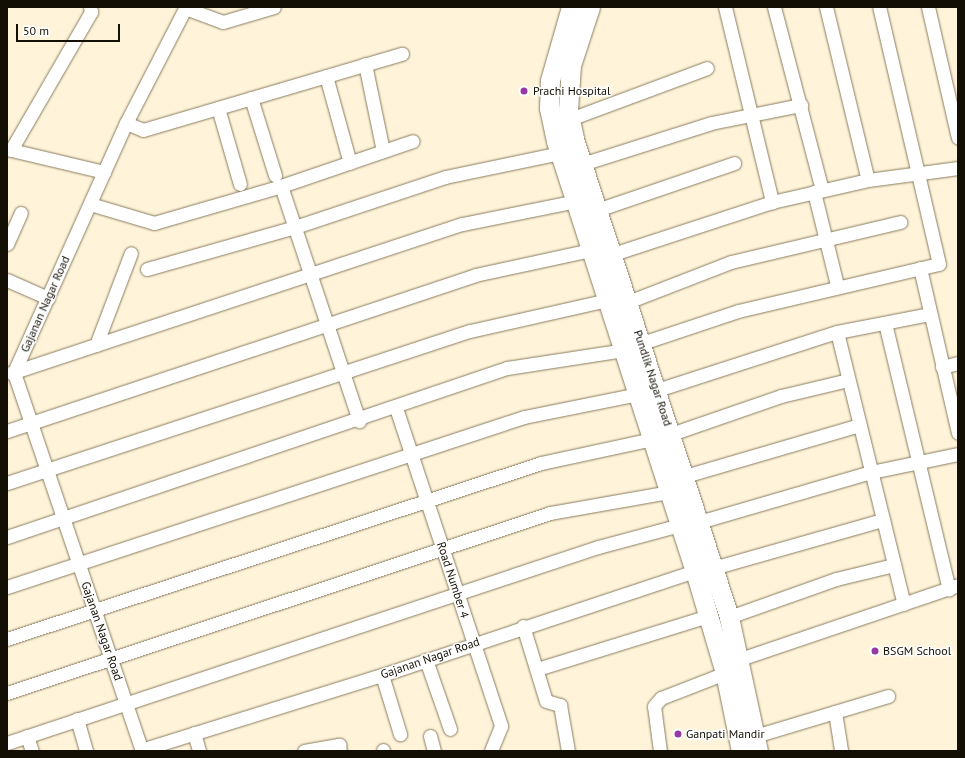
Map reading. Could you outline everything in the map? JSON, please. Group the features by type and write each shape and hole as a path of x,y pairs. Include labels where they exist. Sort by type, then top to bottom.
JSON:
{"main road":[{"name":"Pundlik Nagar Road","path":"570,7 550,80 549,108 560,153 680,525 729,617 740,659 757,744"},
{"name":"Pundlik Nagar Road","path":"590,7 571,65 570,119 582,164 613,254 699,522 708,616 726,673 741,751"}],"street":[{"path":"90,7 91,12 9,149 104,172"},
{"path":"186,7 223,22 274,7"},
{"name":"Gajanan Nagar Road","path":"186,7 126,123 48,298 11,373 32,423 142,750 194,732 382,675 523,626 704,570 883,520"},
{"path":"725,7 750,116 772,202"},
{"path":"774,7 801,105 826,240 837,285"},
{"path":"826,7 868,180"},
{"path":"642,343 738,310 837,285 939,264 879,7"},
{"path":"928,7 958,138"},
{"path":"126,123 143,130 402,54"},
{"path":"365,64 383,151"},
{"path":"570,119 707,68"},
{"path":"326,76 350,163"},
{"path":"251,98 359,420"},
{"path":"582,164 711,123 801,105"},
{"path":"218,108 240,184"},
{"path":"90,204 154,223 278,181 350,163 413,141"},
{"path":"147,269 295,227 445,176 560,153"},
{"path":"597,210 734,163"},
{"path":"613,254 772,202 868,180 918,176 958,168"},
{"path":"11,373 462,224 576,201"},
{"path":"7,218 21,213 7,244"},
{"path":"7,483 470,331 609,304 628,302 731,262 900,222"},
{"path":"7,431 475,275 591,250"},
{"path":"96,345 131,253"},
{"path":"920,268 958,433"},
{"path":"7,280 48,298"},
{"path":"657,390 837,332 930,314"},
{"path":"660,751 654,706 661,698 726,673 740,659 954,587 919,464 885,323"},
{"path":"837,332 904,604"},
{"path":"7,537 396,408 507,368 624,350"},
{"path":"942,367 958,363"},
{"path":"671,434 782,396 848,380"},
{"path":"7,587 524,417 638,394"},
{"name":"Road Number 4","path":"396,408 501,726 491,751"},
{"path":"684,476 859,425"},
{"path":"7,639 426,499 541,463 652,439"},
{"path":"699,522 871,472 919,464 958,454"},
{"path":"7,693 550,513 670,492"},
{"path":"7,743 126,701 458,595 598,547 680,525"},
{"path":"729,617 836,579 894,565"},
{"path":"537,669 708,616"},
{"path":"523,626 546,701 560,704 568,751"},
{"path":"426,660 450,729"},
{"path":"382,675 400,734"},
{"path":"757,744 835,712 888,696"},
{"path":"835,712 841,751"},
{"path":"77,719 86,751"},
{"path":"194,732 199,751"},
{"path":"28,736 32,751"},
{"path":"430,736 434,751"},
{"path":"304,751 339,745 340,751"}],"place":[{"name":"Prachi Hospital","path":"524,91"},
{"name":"BSGM School","path":"875,651"},
{"name":"Ganpati Mandir","path":"678,734"}]}
